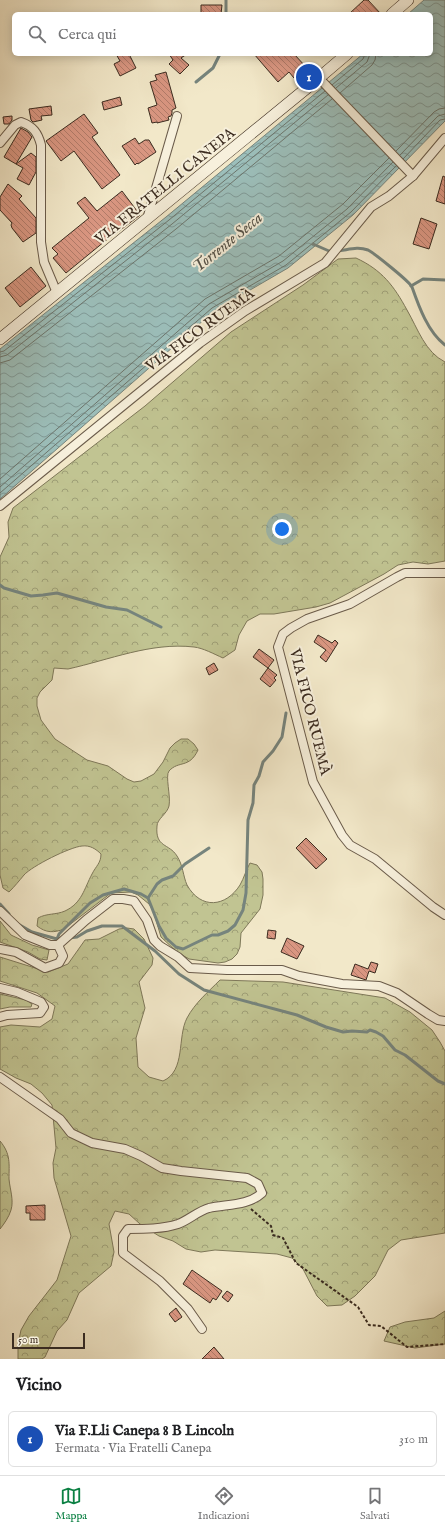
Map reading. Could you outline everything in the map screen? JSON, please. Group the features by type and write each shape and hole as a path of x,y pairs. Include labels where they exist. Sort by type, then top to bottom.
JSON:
{"main road":[{"path":"394,12 408,0"},
{"name":"VIA FRATELLI CANEPA","path":"0,339 322,81 345,56"}],"street":[{"path":"322,81 413,176"},
{"path":"147,220 177,116"},
{"path":"0,143 15,125 21,122 28,124 38,133 41,145 41,242 44,262 58,292"},
{"name":"VIA FICO RUEMÀ","path":"0,506 200,343 245,311 325,263 372,207 389,196 413,176 445,138"},
{"name":"VIA FICO RUEMÀ","path":"445,573 405,573 350,604 307,619 291,628 283,634 278,647 313,782 342,835 350,845 375,859 433,907 445,915"},
{"path":"0,911 25,935 50,945 58,945 86,920 113,900 123,899 134,901 147,920 154,940 160,946 178,957 190,968 282,970 300,976 342,984 379,986 397,993 438,1020 445,1021"},
{"path":"0,949 16,952 45,968 59,963 63,956 58,945"},
{"path":"0,988 17,992 41,1002 44,1008 40,1013 0,1017"},
{"path":"0,1077 60,1119 71,1133 92,1143 125,1149 162,1168 247,1178 258,1184 262,1193 256,1199 244,1203 207,1209 177,1224 150,1229 128,1229 123,1236 123,1253 130,1260 160,1281 188,1309 202,1329"}],"path":[{"path":"244,1203 271,1226 273,1235 283,1238 296,1263 358,1307 368,1325 381,1326 407,1347 445,1344"}],"green space":[{"path":"356,258 380,273 392,286 427,346 438,358 445,362 445,561 428,564 413,562 398,565 330,603 316,607 274,614 260,614 247,621 239,635 235,650 223,658 208,651 194,647 178,646 146,649 68,669 54,668 52,680 40,692 37,698 37,706 41,720 55,739 87,760 108,766 134,782 141,781 154,774 163,762 170,748 175,743 181,739 188,739 194,744 198,750 195,756 188,762 176,766 169,771 169,806 157,823 158,838 160,842 177,856 181,863 187,885 199,899 214,903 228,898 240,885 250,863 257,865 262,872 263,895 260,909 241,933 240,947 237,954 232,959 225,962 218,963 189,959 177,952 161,937 153,910 149,904 138,895 131,892 111,893 64,929 53,932 44,930 37,926 38,918 65,911 71,908 79,900 99,862 101,854 88,846 76,847 60,853 28,871 9,892 3,888 0,875 0,557 9,537 8,522 13,508 145,406 231,332 303,285 338,259"},
{"path":"0,921 11,935 32,945 49,950 47,960 40,959 28,952 0,942"},
{"path":"119,929 134,929 144,939 153,958 152,965 139,982 145,1008 136,1038 138,1067 149,1077 163,1081 175,1070 180,1053 182,1034 187,1018 206,993 220,980 283,982 385,998 410,1012 432,1030 445,1051 445,1233 401,1240 388,1250 375,1276 355,1296 342,1305 327,1306 317,1296 303,1269 292,1258 277,1254 215,1250 201,1252 186,1249 173,1241 159,1236 140,1224 129,1214 115,1211 109,1224 114,1252 111,1266 79,1293 67,1320 57,1331 45,1357 42,1359 18,1359 18,1344 21,1330 29,1316 57,1280 71,1236 54,1178 53,1163 56,1148 52,1105 42,1093 31,1084 0,1069 0,1027 11,1025 40,1027 52,1019 55,1006 37,993 0,981 0,957 48,972 68,964 85,940 99,939"},
{"path":"0,994 26,1000 32,1004 31,1007 10,1007 0,1009"},
{"path":"0,1141 6,1150 9,1159 9,1179 12,1202 9,1215 0,1229"},
{"path":"445,1311 445,1344 415,1348 384,1341 390,1327 405,1322 434,1318"}],"water":[{"name":"Torrente Secca","path":"424,0 445,0 445,121 353,215 288,268 214,311 0,499 0,349 166,217 361,56 433,56 433,12 410,12"}],"building":[{"path":"364,0 368,0 379,12 351,12"},
{"path":"201,5 222,5 221,12 201,12"},
{"path":"117,56 130,56 136,68 120,76 114,64 120,61"},
{"path":"170,56 184,56 181,58 189,65 180,74 169,64 173,60"},
{"path":"256,56 296,56 306,67 294,78 289,72 278,82"},
{"path":"166,72 176,108 172,110 171,116 168,117 169,120 152,123 148,108 157,105 150,82 157,80 155,75"},
{"path":"120,97 122,105 104,110 102,102"},
{"path":"51,106 52,115 41,116 42,120 33,122 31,120 29,109"},
{"path":"84,114 98,133 92,137 120,175 102,189 74,151 61,161 46,141"},
{"path":"12,116 12,120 9,124 4,124 3,117"},
{"path":"21,128 28,132 32,137 16,164 4,157"},
{"path":"135,138 139,144 145,140 149,140 156,152 135,165 122,146"},
{"path":"31,153 36,157 36,172 29,185 17,179 23,168 16,164"},
{"path":"443,176 445,177 445,204 436,201"},
{"path":"8,184 22,196 19,199 36,218 36,233 23,242 12,228 12,223 0,210 0,197"},
{"path":"122,191 140,215 66,273 53,258 58,254 52,248 89,218 77,203 85,197 97,211"},
{"path":"421,218 437,224 429,249 413,244"},
{"path":"31,267 46,286 20,307 5,288"},
{"path":"318,635 332,643 335,640 338,643 326,662 320,657 326,650 314,642"},
{"path":"259,649 274,660 268,668 253,657"},
{"path":"214,663 218,670 209,675 206,668"},
{"path":"268,668 277,675 274,678 276,680 270,687 260,679"},
{"path":"306,838 327,859 316,869 296,848"},
{"path":"268,930 276,931 275,939 267,938"},
{"path":"287,938 304,946 297,959 281,952"},
{"path":"371,962 378,964 375,973 369,971 366,980 351,975 355,964 368,969"},
{"path":"45,1205 45,1220 30,1220 30,1213 26,1213 26,1206"},
{"path":"192,1270 222,1291 216,1300 213,1298 210,1303 183,1284"},
{"path":"227,1291 233,1295 228,1302 222,1297"},
{"path":"176,1308 182,1317 175,1322 169,1314"},
{"path":"214,1347 224,1359 202,1359"}],"waterway":[{"path":"226,0 226,12"},
{"path":"196,82 213,68 219,56"},
{"path":"313,244 332,251"},
{"path":"337,251 356,248 368,250 399,274 412,287 421,311 429,326 439,340 445,345"},
{"path":"411,286 423,279 445,280"},
{"path":"0,585 4,588 31,596 57,593 106,607 127,610 161,627"},
{"path":"57,939 59,934 90,903 103,895 124,889 141,894 148,898 159,926 166,938 176,947 183,949 212,935 218,935 228,931 235,925 243,910 246,893 248,820 253,803 254,785 259,776 263,762 273,751 282,737 286,713"},
{"path":"148,898 157,884 162,880 173,876 185,864 209,848"},
{"path":"0,904 9,914"},
{"path":"18,924 32,932 61,939"},
{"path":"69,938 77,937 87,931 102,926 122,926 155,951 179,974 204,990 297,1015 326,1027 343,1032 367,1032 370,1030 376,1032 383,1036 395,1050 405,1055 438,1081 445,1084"}],"place":[{"name":"Via F.Lli Canepa 8 B Lincoln","path":"309,77"}]}
